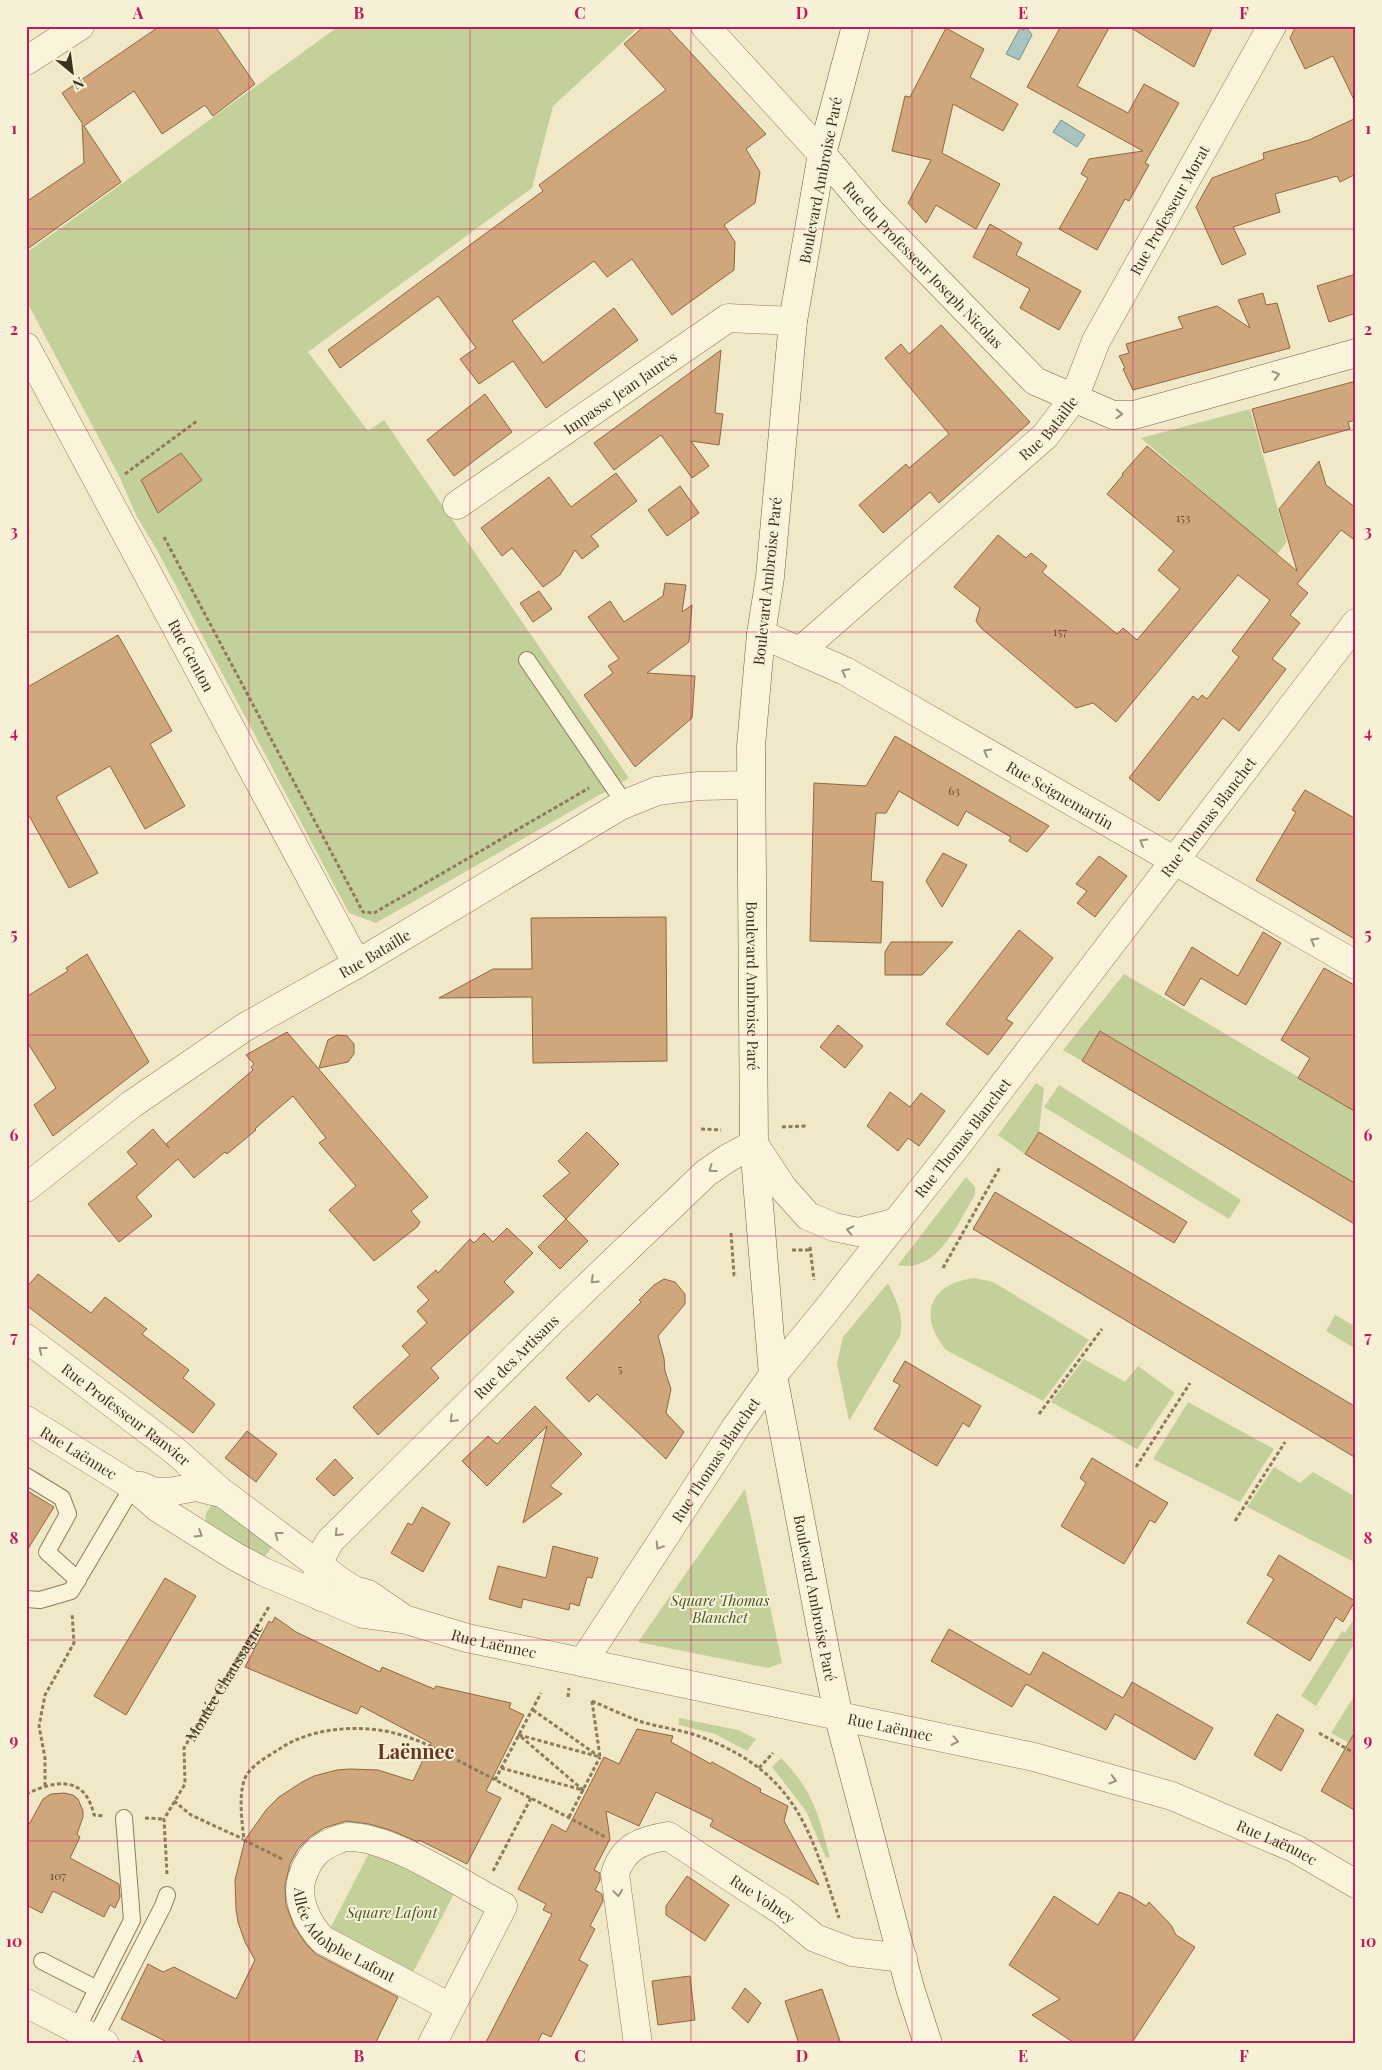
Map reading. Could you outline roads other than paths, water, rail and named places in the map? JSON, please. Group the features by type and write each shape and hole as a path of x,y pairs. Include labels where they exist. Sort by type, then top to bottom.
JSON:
{"street":[{"path":"26,61 80,26"},
{"name":"Rue du Professeur Joseph Nicolas","path":"706,26 822,154 871,212 1035,381 1074,398"},
{"name":"Boulevard Ambroise Paré","path":"856,26 822,154 793,321 770,577 760,634 751,746 754,1144 773,1375 839,1718 928,2044"},
{"name":"Rue Professeur Morat","path":"1074,398 1096,341 1272,26"},
{"name":"Impasse Jean Jaurès","path":"457,505 728,318 793,321"},
{"name":"Rue Genton","path":"26,347 357,964"},
{"name":"Rue Bataille","path":"800,651 1044,436 1074,398 1113,415 1134,415 1356,354"},
{"name":"Rue Thomas Blanchet","path":"583,1662 736,1427 773,1375 897,1222 1356,623"},
{"name":"Rue Seignemartin","path":"760,634 845,671 1356,965"},
{"name":"Rue Bataille","path":"26,1188 132,1104 245,1027 357,964 625,804 657,791 698,786 751,785"},
{"path":"754,1144 783,1188 808,1216 834,1227 858,1232 897,1222"},
{"name":"Rue des Artisans","path":"318,1563 330,1541 348,1522 692,1186 710,1170 754,1144"},
{"name":"Rue Professeur Ranvier","path":"26,1338 191,1466 224,1494"},
{"name":"Rue Laënnec","path":"26,1420 133,1486 163,1500 241,1560 264,1572 364,1614 407,1620 466,1638 839,1718 1034,1757 1172,1796 1296,1850 1356,1884"},
{"path":"163,1500 191,1466"},
{"name":"Rue Laënnec","path":"163,1500 196,1487 224,1494 318,1563 340,1582 354,1590 368,1594 407,1620"},
{"path":"318,1563 318,1585 321,1596"},
{"name":"Allée Adolphe Lafont","path":"432,2044 504,1906 421,1861 371,1839 346,1836 326,1844 313,1854 304,1870 300,1883 302,1903 310,1924 323,1940 450,2007"},
{"name":"Rue Volney","path":"638,2044 615,1874 619,1860 630,1849 648,1839 668,1836 782,1912 815,1938 852,1952 903,1958"},
{"path":"26,2003 92,2037"}],"lane":[{"path":"527,660 625,804"},
{"path":"26,1476 62,1498 68,1514 47,1552 75,1585"},
{"path":"26,1599 40,1600 75,1585 133,1486"},
{"path":"92,2037 98,1989 132,1920 124,1818"},
{"path":"92,2037 163,1906 167,1895"},
{"path":"42,1961 98,1989"}],"water":[{"path":"1020,28 1023,30 1027,28 1032,35 1019,60 1006,54"},
{"path":"1061,120 1085,135 1077,147 1053,132"}],"district":[{"name":"Laënnec","path":"416,1750"}],"park label":[{"name":"Square Thomas Blanchet","path":"720,1608"},
{"name":"Square Lafont","path":"392,1912"}]}
